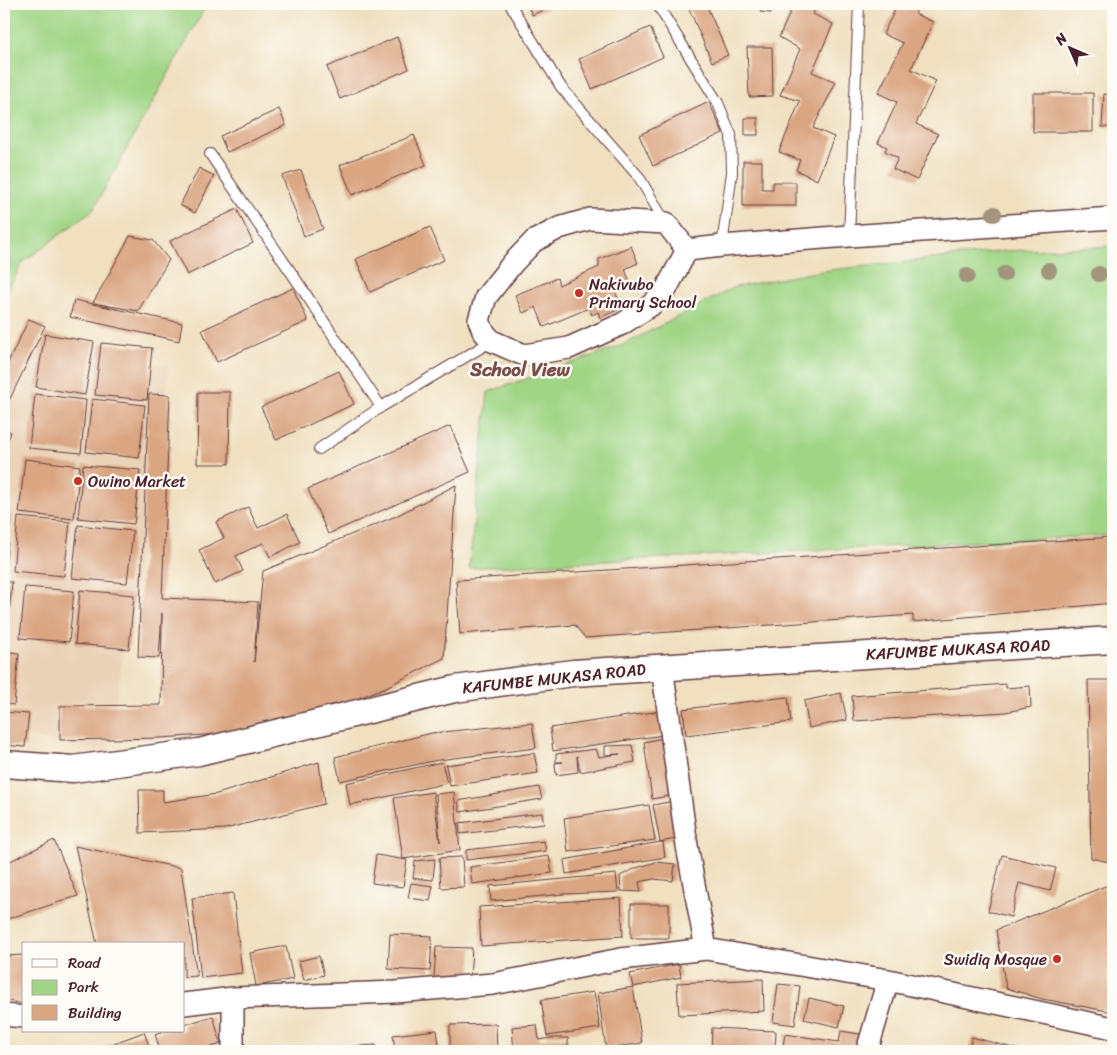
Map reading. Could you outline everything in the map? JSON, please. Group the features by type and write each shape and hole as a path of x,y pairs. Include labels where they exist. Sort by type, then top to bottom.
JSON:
{"street":[{"path":"687,250 849,236 1113,218"},
{"path":"590,219 666,223 687,250 664,292 650,306 622,324 569,348 524,355 492,342 483,331 479,320 486,297 512,264 534,241 559,228 590,219"},
{"name":"KAFUMBE MUKASA ROAD","path":"4,764 73,769 200,752 455,689 573,673 1113,640"},
{"path":"662,667 687,846 706,949"},
{"path":"185,1004 233,998 394,992 492,984 621,959 706,949 888,980 1113,1028"},
{"path":"867,1051 888,980"},
{"path":"233,998 233,1051"},
{"path":"4,1016 22,1017"}],"lane":[{"path":"510,4 561,87 639,177 666,223"},
{"path":"657,4 718,103 731,135 732,172 722,246"},
{"path":"849,236 859,4"},
{"path":"210,154 297,280 381,407"},
{"path":"319,449 381,407 492,342"}],"shaded area":[{"name":"Owino Market","path":"20,336 169,367 108,752 4,732 4,367"}],"green space":[{"path":"4,4 207,4 93,210 23,262 4,297"},
{"path":"1113,246 1113,535 469,568 488,392 621,346 735,287 821,271 1005,251"}],"building":[{"path":"527,4 556,4 532,15"},
{"path":"687,4 706,4 728,55 712,62"},
{"path":"761,4 772,4 771,13 760,12"},
{"path":"794,4 818,4 813,14 833,24 812,72 836,82 813,128 834,137 817,180 796,170 800,160 779,152 800,101 780,95 800,49 779,37"},
{"path":"898,4 920,4 915,14 933,22 911,69 936,81 916,124 938,134 917,180 893,169 898,158 885,151 887,147 878,143 897,102 878,93 903,43 883,34"},
{"path":"650,27 663,57 592,89 579,59"},
{"path":"397,37 409,69 340,99 327,67"},
{"path":"747,47 772,47 773,96 749,97"},
{"path":"1033,93 1093,93 1093,132 1033,132"},
{"path":"1104,94 1113,95 1113,127 1102,127"},
{"path":"709,102 723,133 653,166 639,135"},
{"path":"279,109 286,125 227,152 220,136"},
{"path":"745,118 758,118 758,135 745,135"},
{"path":"414,135 426,165 352,195 340,165"},
{"path":"743,161 762,161 762,189 773,189 773,182 796,182 796,206 743,206"},
{"path":"199,168 214,176 195,213 180,205"},
{"path":"301,170 323,229 304,236 282,176"},
{"path":"237,209 253,243 187,275 170,241"},
{"path":"430,227 444,260 370,292 356,259"},
{"path":"130,236 153,240 169,260 138,311 93,303"},
{"path":"631,246 638,263 625,269 631,285 615,291 622,308 600,318 598,312 592,315 589,308 544,327 536,307 523,313 515,295 557,278 559,285 599,267 599,259"},
{"path":"293,288 308,321 217,362 202,330"},
{"path":"74,300 182,323 179,341 70,317"},
{"path":"29,319 45,326 4,411 4,371"},
{"path":"45,334 94,342 85,395 36,387"},
{"path":"101,343 152,348 147,400 95,395"},
{"path":"339,371 354,404 276,440 261,407"},
{"path":"198,392 230,392 229,464 197,464"},
{"path":"35,394 86,400 81,453 29,448"},
{"path":"149,394 170,395 162,598 258,602 254,662 263,571 396,516 456,485 444,658 386,687 319,714 247,732 161,738 60,740 60,706 161,705 162,613 159,658 138,657"},
{"path":"92,399 145,405 139,458 86,452"},
{"path":"450,426 470,472 328,534 308,489"},
{"path":"4,429 11,432 4,450"},
{"path":"25,459 80,466 74,519 19,513"},
{"path":"83,465 140,470 134,524 78,518"},
{"path":"248,507 258,528 287,514 300,542 270,557 263,543 236,556 243,571 215,584 199,550 224,538 216,522"},
{"path":"4,515 11,515 5,569 4,569"},
{"path":"18,517 70,522 64,576 13,571"},
{"path":"78,525 133,531 127,583 72,578"},
{"path":"1113,537 1113,603 913,622 913,615 585,638 575,625 460,634 456,580"},
{"path":"4,582 12,582 7,637 4,637"},
{"path":"25,587 74,591 69,642 20,638"},
{"path":"80,590 134,595 129,649 75,644"},
{"path":"4,651 19,653 14,705 4,704"},
{"path":"1088,680 1113,680 1113,863 1091,858"},
{"path":"1006,684 1006,688 1030,686 1031,707 1006,712 854,721 852,696"},
{"path":"841,693 847,720 809,728 804,701"},
{"path":"788,697 791,722 686,735 683,709"},
{"path":"660,711 663,735 553,751 550,728"},
{"path":"4,712 29,714 25,747 4,745"},
{"path":"532,723 536,748 438,760 340,781 335,757 432,733"},
{"path":"663,738 673,795 652,799 644,742"},
{"path":"632,745 635,762 580,772 577,756 578,772 556,775 555,763 563,762 556,762 556,754 596,749 599,757 620,754 605,755 605,746"},
{"path":"534,753 538,773 450,786 446,765"},
{"path":"319,762 324,804 225,829 140,833 139,790 163,790 163,802 217,794"},
{"path":"442,762 447,783 350,805 346,783"},
{"path":"539,787 542,799 460,812 458,801"},
{"path":"433,792 440,842 436,794 454,792 460,850 403,859 394,798"},
{"path":"674,801 681,838 660,842 653,805"},
{"path":"649,805 655,840 568,852 564,818"},
{"path":"542,813 544,824 460,834 459,823"},
{"path":"54,840 78,896 4,920 4,864"},
{"path":"544,841 546,851 466,860 466,850"},
{"path":"663,842 665,857 566,874 564,860"},
{"path":"75,846 181,868 197,976 185,977 185,942 97,942"},
{"path":"376,855 407,860 403,887 372,883"},
{"path":"1002,855 1056,868 1050,891 1019,883 1011,917 988,911"},
{"path":"549,856 552,873 472,884 470,867"},
{"path":"462,857 464,887 441,888 439,858"},
{"path":"435,859 433,880 413,878 415,861"},
{"path":"656,862 675,864 673,881 654,879 639,882 641,892 621,891 620,876 636,868"},
{"path":"616,874 618,892 564,894 491,901 490,886"},
{"path":"411,883 433,886 430,901 408,898"},
{"name":"Swidiq Mosque","path":"1113,883 1113,1012 1042,999 1006,988 996,930"},
{"path":"233,893 242,973 201,978 192,898"},
{"path":"621,898 623,936 481,946 479,907"},
{"path":"631,904 669,904 669,938 631,938"},
{"path":"390,934 432,936 430,971 388,969"},
{"path":"286,946 293,979 256,986 250,953"},
{"path":"436,947 472,948 470,979 434,978"},
{"path":"22,955 22,1004 4,1000 4,956"},
{"path":"319,956 324,975 304,980 299,961"},
{"path":"679,964 681,977 633,987 630,974"},
{"path":"763,979 764,1011 679,1015 677,983"},
{"path":"778,984 800,986 795,1025 773,1022"},
{"path":"633,987 642,1043 606,1049 598,993"},
{"path":"594,992 600,1028 547,1036 541,1000"},
{"path":"809,998 844,1006 839,1027 804,1019"},
{"path":"213,1016 221,1044 198,1051 160,1051 155,1034 160,1032 185,1032 185,1025"},
{"path":"496,1024 497,1051 450,1051 450,1025"},
{"path":"537,1025 539,1040 568,1038 568,1051 514,1051 512,1027"},
{"path":"712,1028 776,1031 775,1051 711,1051"},
{"path":"437,1030 440,1051 395,1051 393,1035"},
{"path":"841,1031 860,1034 857,1051 782,1051 785,1034 839,1042"},
{"path":"144,1032 151,1051 93,1051"},
{"path":"972,1037 1024,1051 968,1051"},
{"path":"376,1045 376,1051 292,1051 292,1050"}],"place":[{"name":"Nakivubo Primary School","path":"579,293"},
{"name":"Owino Market","path":"78,481"},
{"name":"Swidiq Mosque","path":"1057,959"}],"district":[{"name":"School View","path":"520,369"}]}
